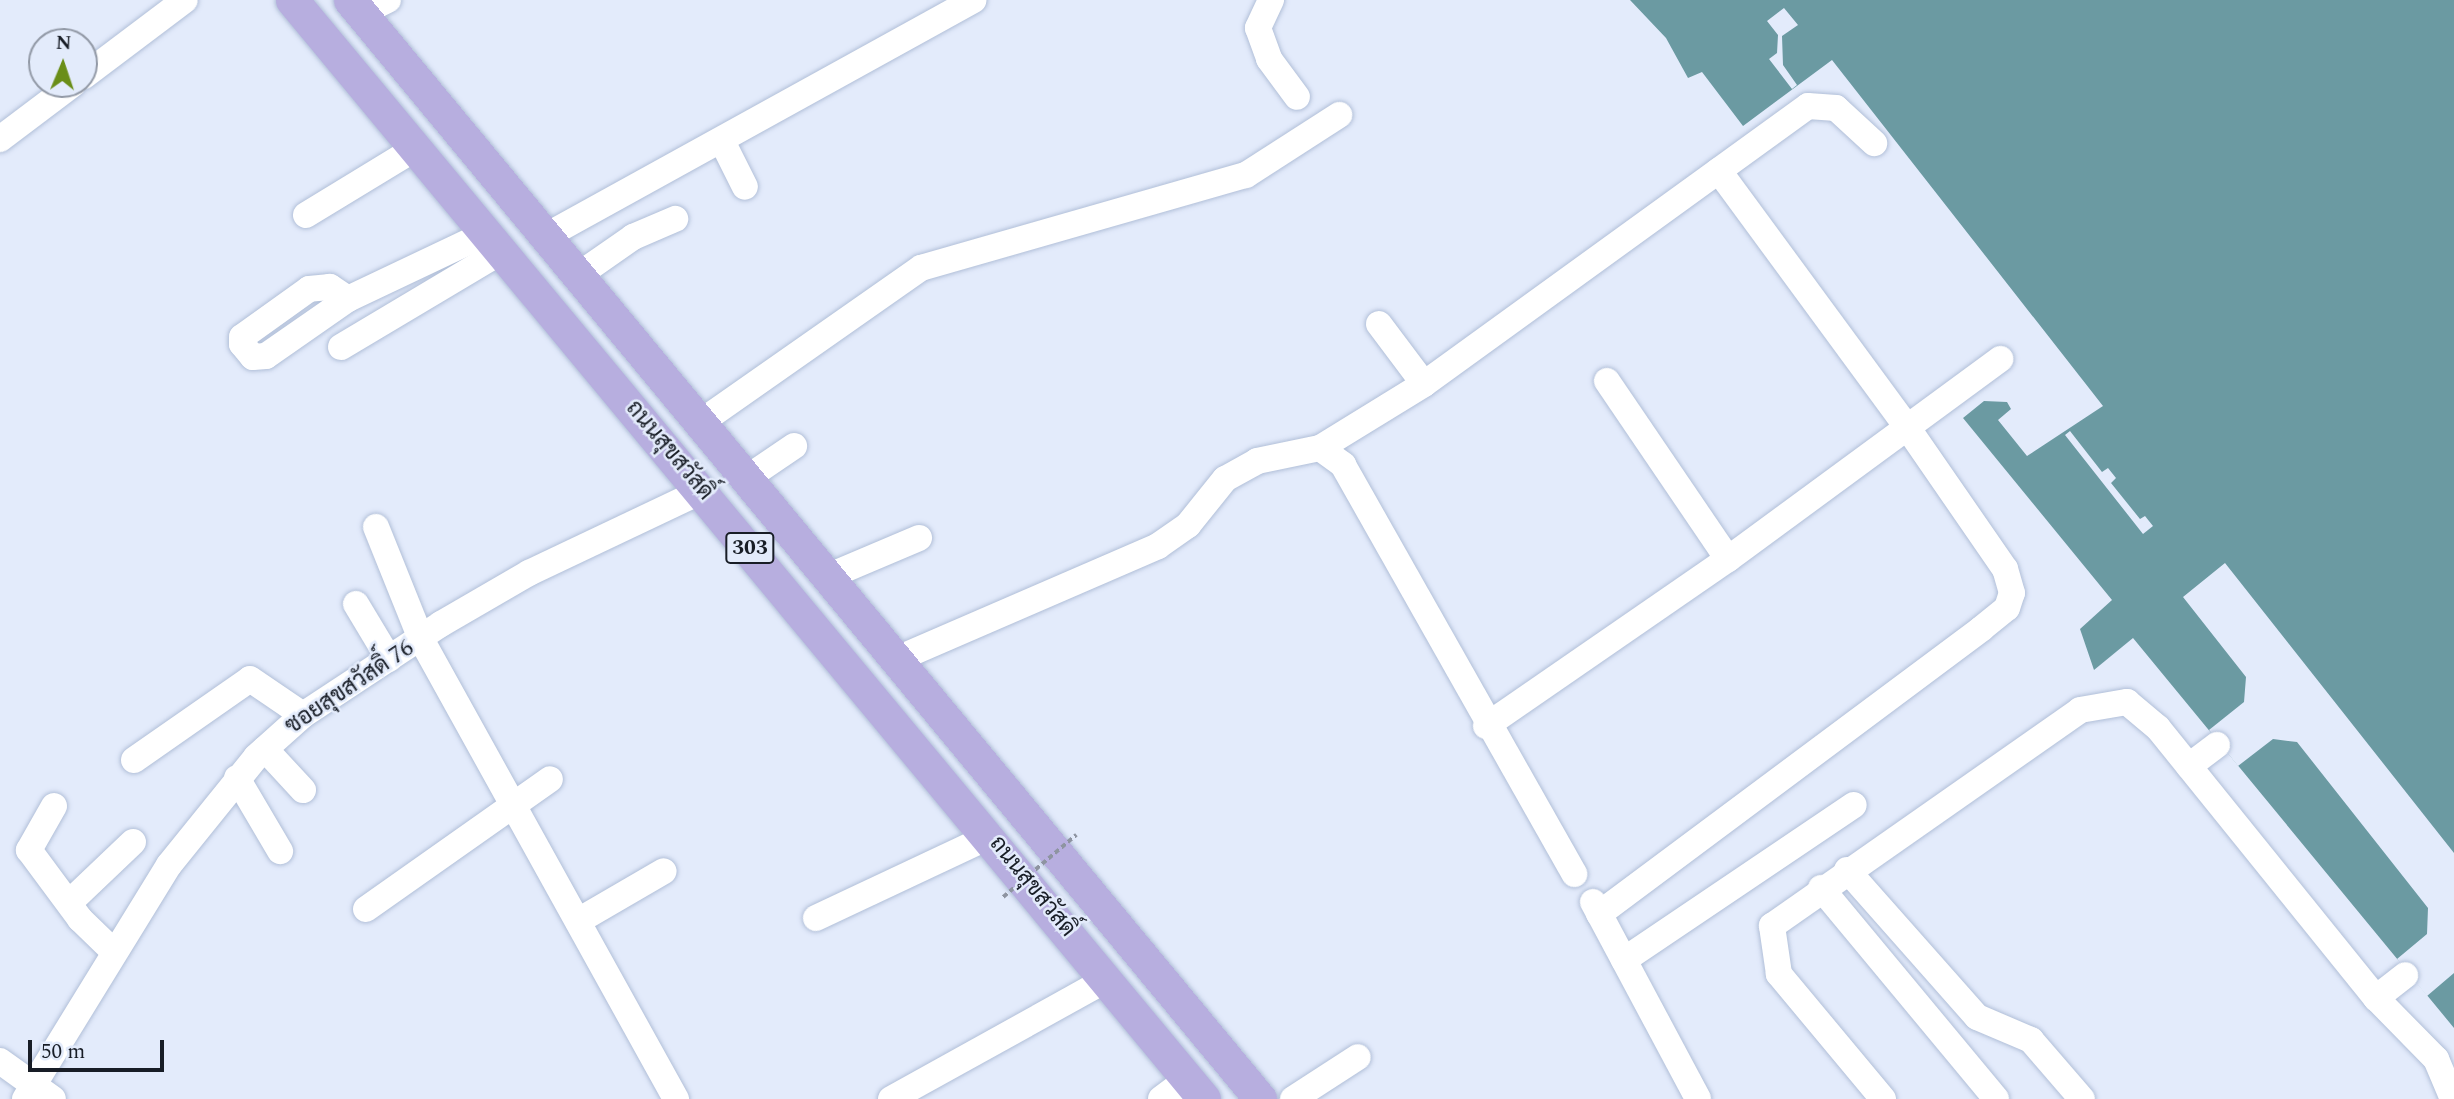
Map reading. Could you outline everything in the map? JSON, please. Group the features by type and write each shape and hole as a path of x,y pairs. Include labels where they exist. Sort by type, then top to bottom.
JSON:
{"main road":[{"name":"ถนนสุขสวัสดิ์","path":"292,0 989,835 1196,1089"},
{"name":"ถนนสุขสวัสดิ์","path":"366,4 548,235 895,660 1259,1099"}],"street":[{"path":"98,65 185,0"},
{"path":"1271,0 1258,28 1269,59 1297,97"},
{"path":"548,235 722,141 968,1"},
{"path":"0,139 55,98"},
{"path":"895,660 1158,546 1188,525 1225,479 1257,461 1320,448 1424,384 1808,106 1836,108 1874,143"},
{"path":"701,422 921,268 1246,175 1339,114"},
{"path":"722,141 745,187"},
{"path":"306,215 416,149"},
{"path":"1698,1099 1596,908 2007,608 2012,593 2005,569 1907,426 1719,171"},
{"path":"580,274 633,237 675,219"},
{"path":"348,299 494,242"},
{"path":"341,347 494,242"},
{"path":"1379,324 1424,384"},
{"path":"1486,726 1728,559 2000,359"},
{"path":"1607,382 1728,559"},
{"path":"747,478 794,446"},
{"path":"1320,448 1343,466 1486,726 1574,874"},
{"name":"ซอยสุขสวัสดิ์ 76","path":"37,1094 113,951 237,778 265,749 303,715 529,573 702,491"},
{"path":"376,527 421,639 676,1099"},
{"path":"827,577 919,538"},
{"path":"356,604 389,659"},
{"path":"134,760 250,679 303,715"},
{"path":"1884,1099 1779,974 1772,926 1821,888 2080,710 2103,702 2127,702 2141,711 2189,766 2376,998 2436,1059 2453,1099"},
{"path":"2189,766 2217,745"},
{"path":"265,749 303,790"},
{"path":"237,778 280,851"},
{"path":"366,909 513,808 550,779"},
{"path":"1624,960 1854,805"},
{"path":"54,806 29,850 113,951"},
{"path":"816,918 989,835"},
{"path":"70,902 133,842"},
{"path":"1847,870 1978,1017 2031,1040 2082,1099"},
{"path":"578,921 664,871"},
{"path":"1821,888 1996,1099"},
{"path":"2376,998 2405,975"},
{"path":"891,1099 1106,980"},
{"path":"1293,1099 1358,1057"},
{"path":"0,1061 37,1094"},
{"path":"1161,1099 1196,1089"}],"path":[{"path":"1003,897 1076,835"}],"shaded area":[{"path":"1630,0 2454,0 2454,1028 2133,638 2094,670 2080,629 2112,600 1963,418 1984,401 2007,402 2011,409 1998,420 2027,456 2103,406 1832,60 1743,126 1702,72 1688,78 1666,38"}],"pier":[{"path":"1784,8 1798,25 1782,36 1783,65 1797,85 1792,89 1769,59 1777,53 1778,35 1767,21"},
{"path":"2070,431 2102,472 2108,468 2116,478 2111,483 2140,519 2145,516 2153,526 2143,534 2065,435"},
{"path":"2225,563 2454,853 2454,973 2427,996 2397,959 2427,934 2428,908 2297,742 2273,739 2238,766 2209,730 2244,702 2246,677 2183,597"}]}
